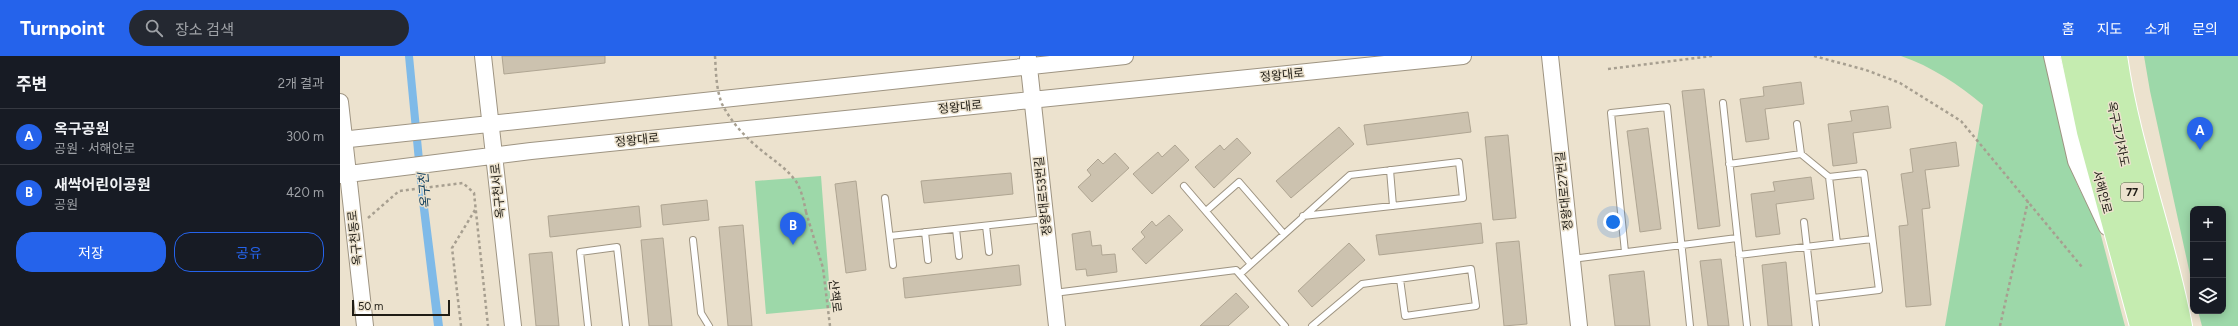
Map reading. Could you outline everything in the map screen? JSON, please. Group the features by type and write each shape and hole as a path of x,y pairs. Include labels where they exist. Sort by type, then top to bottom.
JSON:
{"main road":[{"name":"서해안로","path":"2070,56 2086,132 2139,326"},
{"name":"옥구고가차도","path":"2088,56 2113,179 2154,326"},
{"name":"옥구고가차도","path":"2102,56 2127,175 2169,326"},
{"path":"2118,56 2128,116 2150,192 2183,326"}],"street":[{"name":"옥구천서로","path":"483,56 513,326"},
{"path":"342,139 1028,61 1125,56"},
{"name":"정왕대로","path":"344,174 494,156 1463,56"},
{"name":"정왕대로27번길","path":"1550,56 1579,326"},
{"path":"2052,56 2076,161 2116,245"},
{"name":"정왕대로53번길","path":"1028,61 1057,326"},
{"name":"옥구천동로","path":"340,102 344,174 354,229 364,326"}],"lane":[{"path":"1723,103 1747,326"},
{"path":"1625,252 1611,113 1667,107 1690,326"},
{"path":"1797,124 1801,154 1829,177 1837,243"},
{"path":"1729,164 1801,154"},
{"path":"1240,274 1303,216 1350,175 1459,162 1462,198 1303,216"},
{"path":"1390,170 1394,206"},
{"path":"1813,298 1878,290 1864,173 1829,177"},
{"path":"1206,212 1239,182 1284,234"},
{"path":"1184,186 1251,264"},
{"path":"885,198 893,265"},
{"path":"890,236 1045,220"},
{"path":"1804,222 1816,326"},
{"path":"986,226 989,252"},
{"path":"956,229 959,256"},
{"path":"926,232 928,260"},
{"path":"1572,259 1737,238"},
{"path":"1739,255 1872,239"},
{"path":"693,240 701,313 709,326"},
{"path":"588,326 580,252 617,247 626,326"},
{"path":"1312,326 1362,284 1471,269 1476,306 1405,316 1400,279"},
{"path":"1053,293 1236,270 1283,324 1276,326"}],"path":[{"name":"산책로","path":"715,56 718,88 722,103 729,116 762,151 788,172 802,194 822,268 830,326"},
{"path":"1608,69 1712,56"},
{"path":"1814,56 1866,70 1900,83 1962,121 2082,268"},
{"path":"354,229 391,200 399,191 463,183 474,193 488,326"},
{"path":"2000,326 2028,200"},
{"path":"461,326 452,248 475,210"}],"green space":[{"path":"1901,56 2046,56 2076,182 2099,228 2125,326 1945,326 1983,105 1964,90 1934,71"},
{"path":"2144,56 2238,56 2238,326 2202,326 2199,314 2226,314 2226,206 2190,206 2190,274 2150,91"},
{"path":"821,176 831,308 766,314 755,181"}],"water":[{"name":"옥구천","path":"405,56 413,56 426,191 443,326 434,326 418,193"}],"building":[{"path":"502,56 605,56 605,63 504,74"},
{"path":"1801,82 1804,104 1765,109 1769,139 1746,142 1740,99 1764,96 1763,87"},
{"path":"1704,89 1720,226 1698,229 1682,91"},
{"path":"1888,106 1891,128 1853,133 1857,163 1833,166 1828,124 1852,121 1850,111"},
{"path":"1468,112 1471,132 1367,145 1364,125"},
{"path":"1339,127 1354,144 1291,198 1276,181"},
{"path":"1648,128 1661,229 1640,232 1627,131"},
{"path":"1508,135 1516,218 1493,220 1485,137"},
{"path":"1237,138 1251,153 1214,188 1195,167 1220,145 1224,150"},
{"path":"1956,142 1959,166 1925,170 1930,208 1922,209 1931,305 1906,307 1899,226 1908,225 1901,174 1913,172 1910,149"},
{"path":"1175,145 1189,160 1152,194 1133,174 1158,152 1162,157"},
{"path":"1115,153 1129,168 1092,202 1078,187 1091,175 1087,170 1098,159 1103,164"},
{"path":"1011,173 1013,194 924,203 921,181"},
{"path":"1811,177 1814,199 1776,204 1780,234 1756,237 1751,194 1775,191 1773,182"},
{"path":"856,181 866,270 846,273 835,184"},
{"path":"707,200 709,220 663,225 661,205"},
{"path":"639,206 641,227 550,237 548,216"},
{"path":"1169,215 1183,230 1146,264 1132,249 1145,237 1141,232 1152,221 1156,226"},
{"path":"1481,223 1483,243 1379,255 1376,235"},
{"path":"743,225 752,326 728,326 719,227"},
{"path":"1090,231 1092,246 1101,245 1102,255 1115,254 1117,272 1087,276 1086,269 1076,270 1072,234"},
{"path":"663,238 672,326 649,326 641,240"},
{"path":"1519,241 1527,324 1504,326 1496,243"},
{"path":"1349,243 1365,260 1312,307 1298,291"},
{"path":"552,252 559,326 536,326 529,254"},
{"path":"1721,259 1729,326 1708,326 1700,261"},
{"path":"1786,262 1792,326 1768,326 1762,265"},
{"path":"1019,265 1021,285 905,298 903,278"},
{"path":"1644,271 1650,326 1615,326 1609,275"},
{"path":"1236,293 1249,307 1228,326 1200,326"}],"place":[{"name":"옥구공원","path":"2200,150"},
{"name":"새싹어린이공원","path":"793,245"}]}
